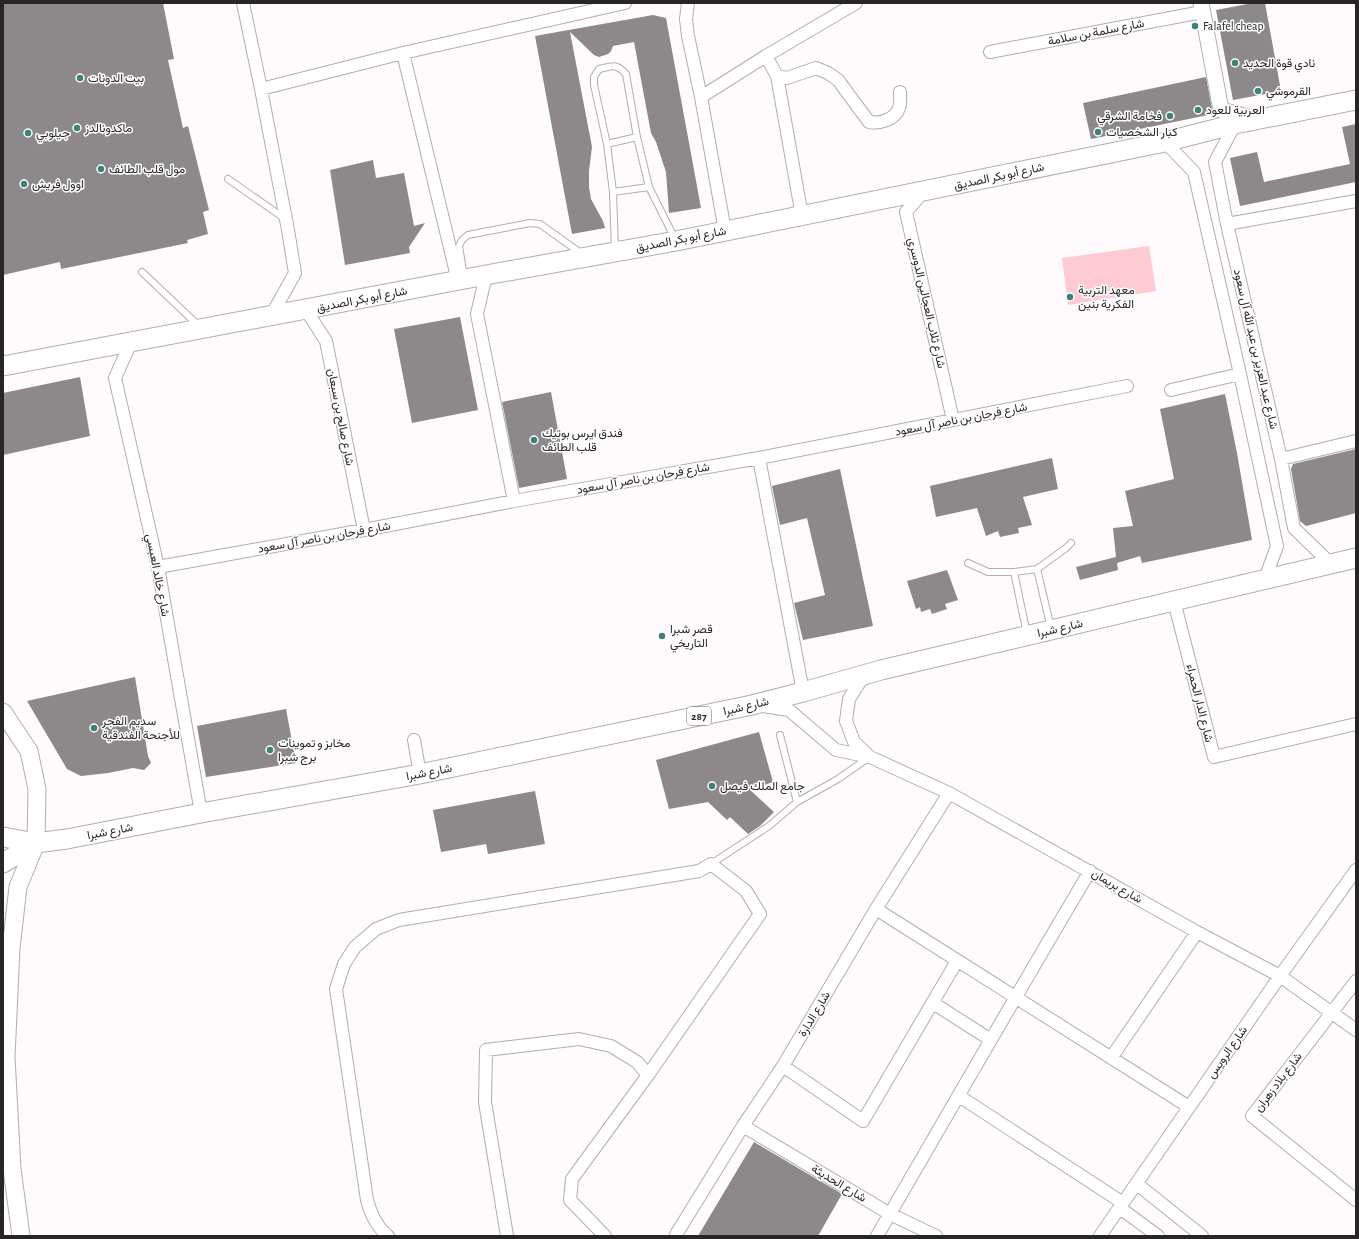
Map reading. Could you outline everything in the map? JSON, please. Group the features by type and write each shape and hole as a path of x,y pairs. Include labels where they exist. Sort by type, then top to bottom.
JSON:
{"main road":[{"name":"شارع أبو بكر الصديق","path":"3,366 615,251 676,241 1165,142 1235,124 1356,100"},
{"name":"شارع شبرا","path":"36,843 67,839 201,813 420,774 752,705 881,670 1356,558"},
{"path":"3,712 29,751 37,789 36,843 18,887 12,948 6,1057 12,1169 21,1236"},
{"name":"287","path":"3,837 36,843"},
{"name":"287","path":"3,863 36,843"}],"street":[{"path":"243,3 261,89 295,273 270,316"},
{"path":"261,89 403,52 625,3"},
{"path":"688,3 686,19 688,36 701,97 725,231"},
{"path":"701,97 766,56 856,3"},
{"path":"1201,8 1221,110 1259,120"},
{"name":"شارع سلمة بن سلامة","path":"990,52 1201,8"},
{"path":"403,52 461,281"},
{"path":"766,56 778,76 802,216"},
{"path":"778,76 787,78 816,68 828,73 838,80 869,122 876,124 889,119 896,114 900,107 900,92"},
{"name":"شارع عبد العزيز بن عبد الله آل سعود","path":"1235,124 1214,162 1227,224 1282,459 1294,528 1330,563"},
{"name":"شارع عبد العزيز بن عبد الله آل سعود","path":"1165,142 1194,172 1277,546 1265,579"},
{"name":"شارع ثلاب العجالين الدوسري","path":"924,191 906,212 953,420"},
{"path":"1227,224 1356,201"},
{"path":"486,275 477,314 514,501"},
{"name":"شارع صالح بن سبعان","path":"306,310 326,340 364,530"},
{"name":"شارع خالد العبسي","path":"131,342 115,378 182,677 201,813"},
{"path":"1171,390 1240,374"},
{"name":"شارع فرحان بن ناصر آل سعود","path":"158,567 514,501 759,458 1128,386"},
{"path":"1282,459 1356,441"},
{"path":"759,458 803,692"},
{"name":"شارع الدار الحمراء","path":"1174,601 1214,757 1356,724"},
{"path":"870,757 854,742 846,721 849,699 861,680 881,670"},
{"path":"752,705 789,710 836,750 870,757"},
{"path":"414,740 420,774"},
{"name":"شارع بريمان","path":"870,757 949,793 1197,932 1280,976 1356,1030"},
{"name":"شارع الدارة","path":"676,1235 783,1066 876,909 949,793"},
{"path":"388,1236 381,1230 372,1216 367,1200 336,989 344,964 355,947 376,929 399,920 699,871 710,864 746,891 760,914 648,1075 572,1179 570,1200 602,1236"},
{"name":"شارع الرويس","path":"1100,1236 1280,976 1356,870"},
{"path":"877,1236 1015,997 1090,871"},
{"path":"876,909 1189,1107"},
{"path":"1110,1058 1197,932"},
{"path":"783,1066 863,1121 957,961"},
{"name":"شارع بلاد زهران","path":"1356,981 1252,1116 1356,1200"},
{"path":"932,1003 991,1040"},
{"path":"507,1236 485,1102 486,1050 579,1040 611,1046 637,1062 648,1075"},
{"path":"959,1096 1122,1205 1158,1236"},
{"name":"شارع الحديثة","path":"744,1126 890,1214 936,1236"},
{"path":"1137,1184 1202,1236"}],"lane":[{"path":"615,251 613,192 607,144 594,85 594,78 599,69 616,66 621,68 626,74 637,137 649,187 676,241"},
{"path":"607,144 637,137"},
{"path":"228,179 286,220"},
{"path":"613,192 649,187"},
{"path":"461,281 460,246 462,240 468,235 530,223 540,224 586,257"},
{"path":"142,272 201,329"},
{"path":"968,563 988,572 1014,572 1037,569 1071,543"},
{"path":"1037,569 1051,630"},
{"path":"1014,572 1027,636"},
{"path":"780,735 797,802"},
{"path":"710,864 769,826 797,802 838,779 870,757"}],"shaded area":[{"path":"1149,246 1156,291 1068,305 1062,258"}],"building":[{"name":"مول قلب الطائف","path":"3,3 163,3 174,59 168,60 183,128 188,126 209,210 203,212 208,234 187,240 188,243 61,269 60,262 3,275"},
{"path":"1253,3 1265,3 1281,91 1233,100 1216,10"},
{"path":"653,15 666,18 701,208 669,213 666,172 656,142 651,133 634,42 613,46 608,54 599,57 594,55 570,32 592,147 589,171 591,199 603,221 605,228 572,234 535,36"},
{"path":"1206,77 1213,114 1091,139 1083,103"},
{"path":"1356,124 1356,182 1240,206 1230,158 1257,152 1264,182 1350,164 1342,127"},
{"path":"373,160 376,178 404,173 414,226 425,223 409,247 410,253 345,265 330,170"},
{"path":"460,317 478,410 412,423 394,329"},
{"path":"80,377 90,436 3,455 3,393"},
{"name":"فندق ايرس بوتيك قلب الطائف","path":"551,392 567,479 519,488 502,402"},
{"path":"1225,394 1252,540 1142,563 1140,556 1117,563 1118,570 1080,580 1076,567 1116,557 1113,528 1133,526 1125,491 1174,479 1160,409"},
{"path":"1356,449 1356,513 1306,526 1300,521 1291,469 1293,464"},
{"path":"1052,458 1058,489 1023,497 1032,525 1018,528 1019,533 1000,537 998,531 986,536 977,508 936,517 930,486"},
{"path":"840,469 873,626 803,640 794,603 825,595 807,518 780,525 772,486"},
{"path":"947,570 958,600 945,604 947,609 932,614 930,609 921,612 920,607 916,609 907,581"},
{"name":"سديم الفجر للأجنحة الفندقية","path":"135,677 148,756 151,763 144,770 133,768 81,776 67,769 27,701"},
{"path":"286,709 296,763 206,777 197,726"},
{"name":"جامع الملك فيصل","path":"759,732 773,782 750,790 774,812 760,826 748,834 730,817 727,820 708,802 669,809 656,760"},
{"path":"535,791 545,844 488,854 486,844 441,852 433,810"},
{"path":"754,1142 842,1194 818,1236 698,1236"}],"place":[{"name":"Falafel cheap","path":"1195,26"},
{"name":"نادي قوة الحديد","path":"1235,63"},
{"name":"بيت الدونات","path":"80,78"},
{"name":"القرموشي","path":"1258,91"},
{"name":"العربية للعود","path":"1198,110"},
{"name":"فخامة الشرقي","path":"1170,116"},
{"name":"ماكدونالدز","path":"77,128"},
{"name":"كبار الشخصيات","path":"1098,132"},
{"name":"جيلوبي","path":"28,133"},
{"name":"مول قلب الطائف","path":"101,169"},
{"name":"اوول فريش","path":"24,184"},
{"name":"معهد التربية الفكرية بنين","path":"1070,297"},
{"name":"فندق ايرس بوتيك قلب الطائف","path":"534,440"},
{"name":"قصر شبرا التاريخي","path":"662,636"},
{"name":"سديم الفجر للأجنحة الفندقية","path":"94,728"},
{"name":"مخابز و تموينات برج شبرا","path":"270,750"},
{"name":"جامع الملك فيصل","path":"712,786"}]}
